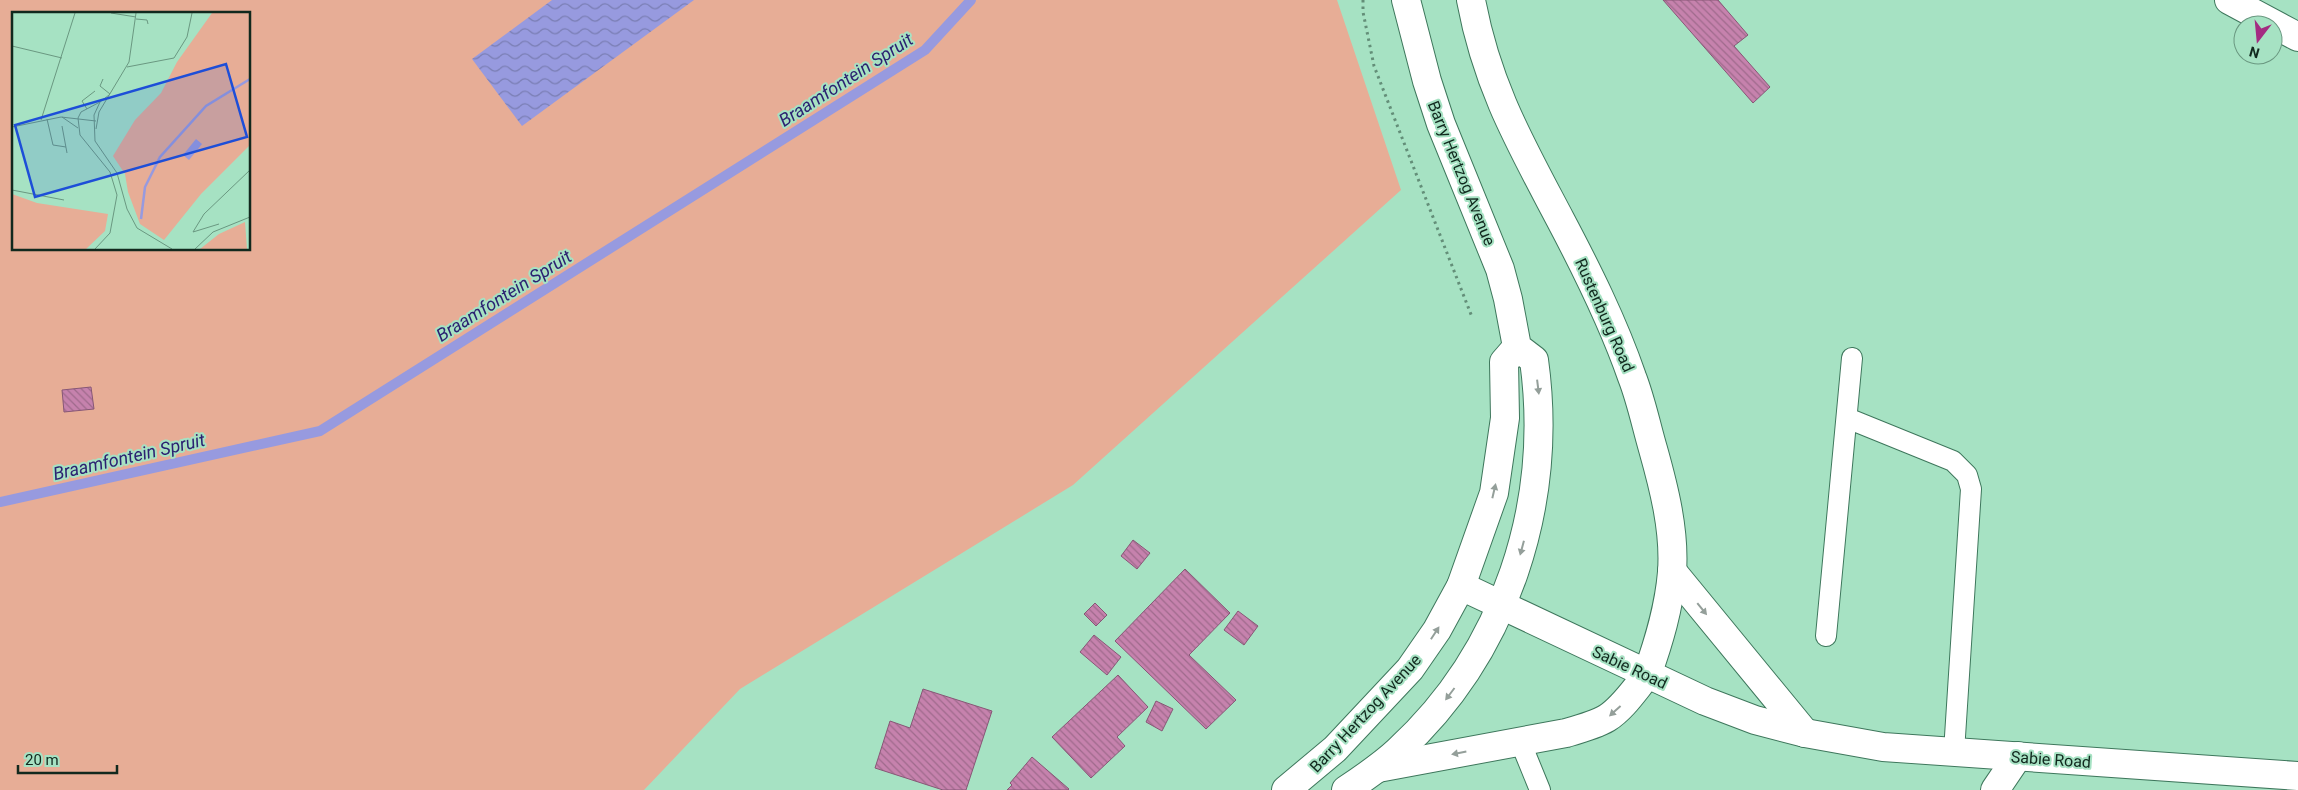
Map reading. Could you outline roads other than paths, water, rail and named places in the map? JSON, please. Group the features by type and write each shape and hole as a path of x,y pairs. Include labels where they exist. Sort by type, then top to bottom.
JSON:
{"street":[{"name":"Barry Hertzog Avenue","path":"1286,790 1335,749 1410,670 1437,630 1461,586 1494,493 1505,418 1504,362 1517,347 1508,299 1500,270 1441,124 1426,81 1406,0"},
{"name":"Rustenburg Road","path":"1471,0 1478,37 1492,81 1505,112 1606,310 1633,378 1666,502 1672,571 1663,629 1647,674"},
{"path":"2228,0 2298,37"},
{"path":"1346,790 1397,752 1427,722 1450,694 1476,656 1502,607 1521,553 1530,518 1538,453 1539,395 1534,360 1517,347"},
{"path":"1672,571 1805,733"},
{"name":"Sabie Road","path":"1461,586 1704,701 1755,720 1805,733 1883,747 2298,776"},
{"path":"1377,768 1566,732 1607,718 1647,674"},
{"path":"1995,790 2018,756"}],"lane":[{"path":"1826,636 1852,358"},
{"path":"1847,418 1953,461 1966,475 1971,488 1954,752"},
{"path":"1520,741 1540,790"}],"water":[{"path":"552,0 694,0 522,126 472,59"}],"waterway":[{"name":"Braamfontein Spruit","path":"0,502 320,431 925,50 971,0"}]}
